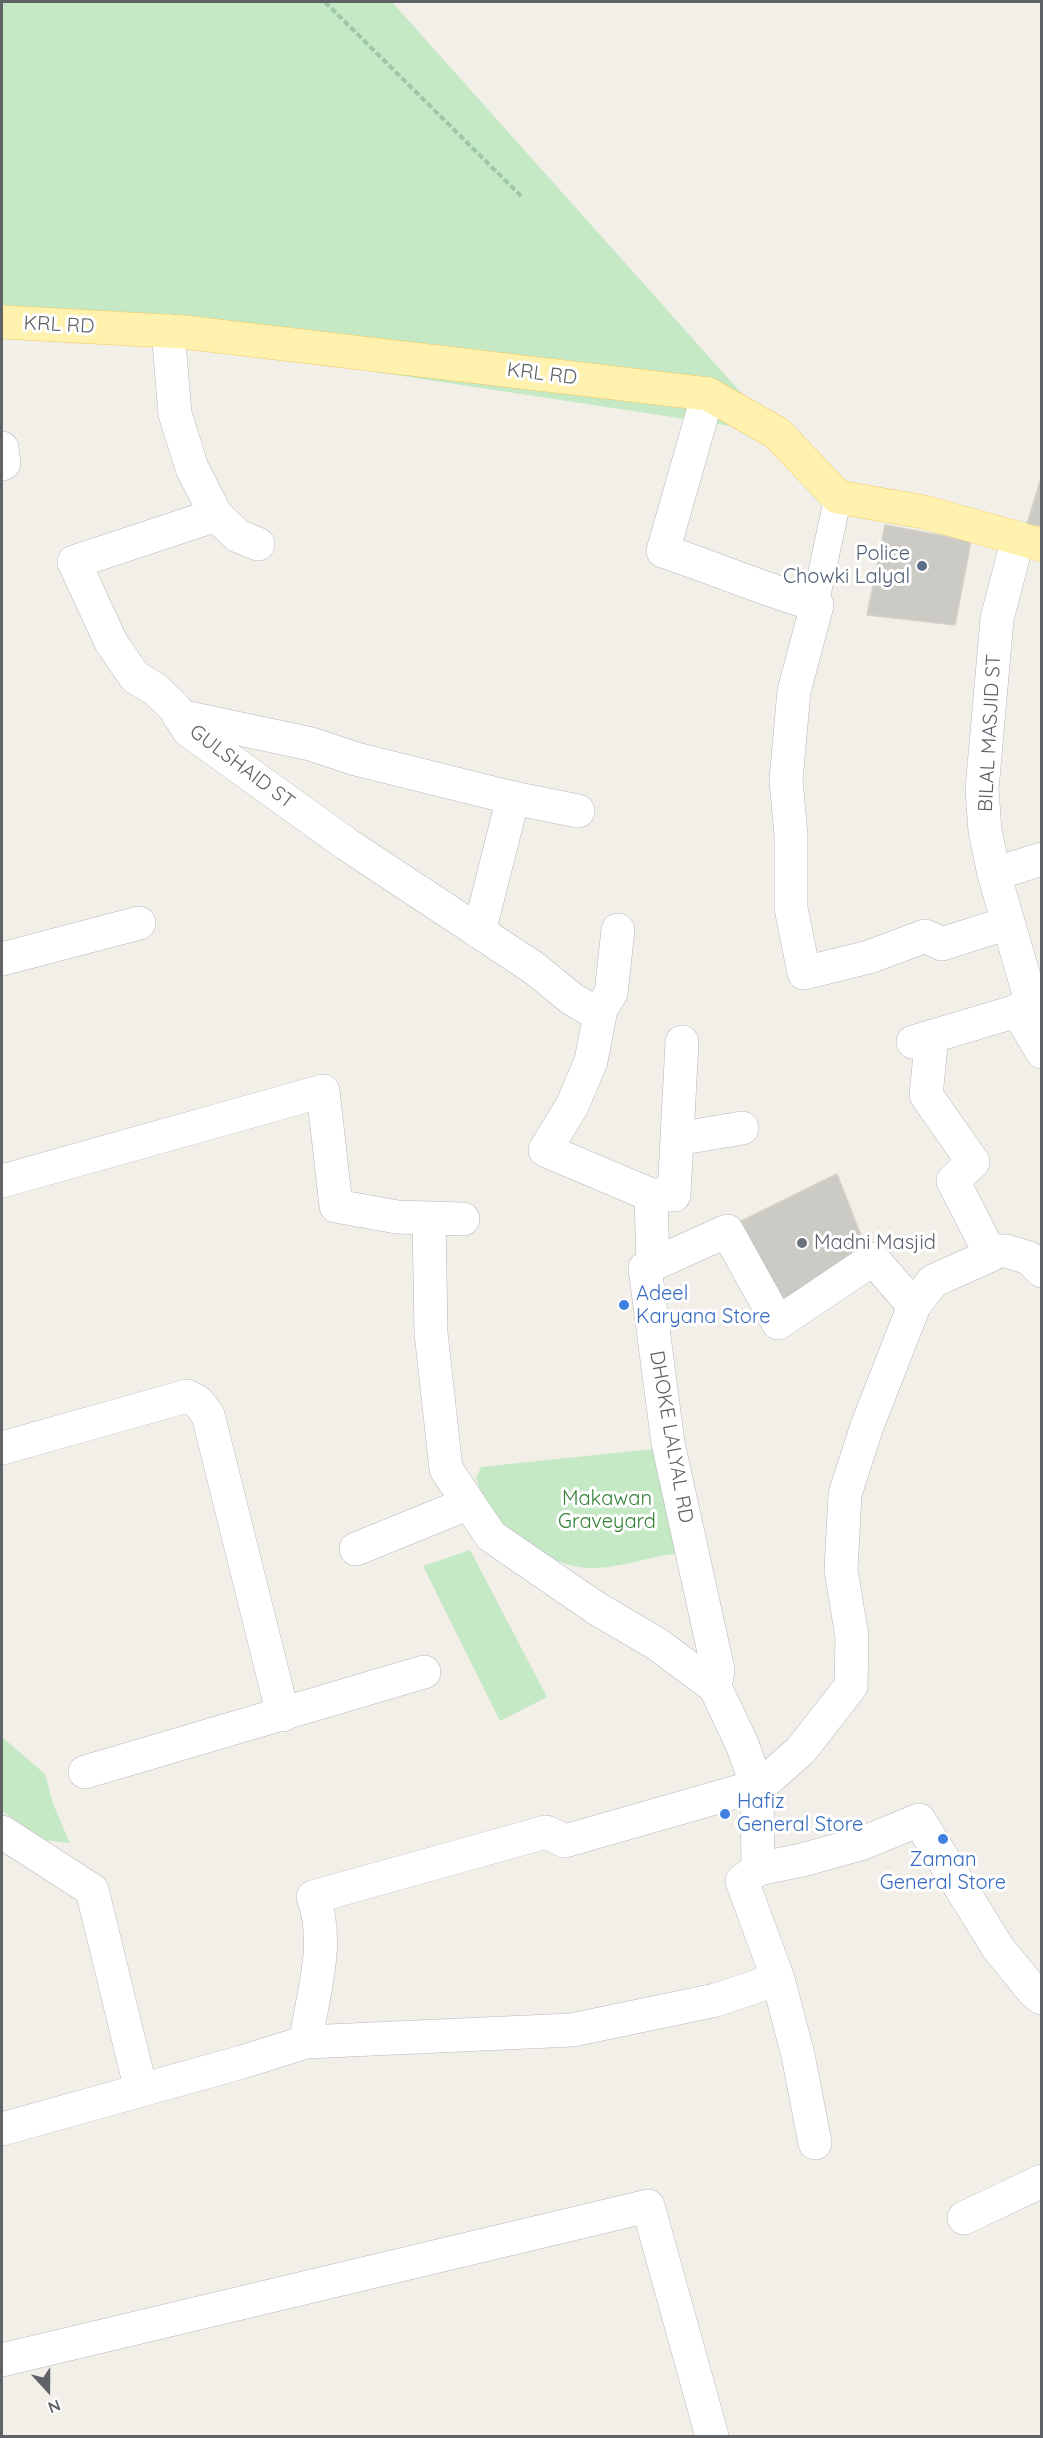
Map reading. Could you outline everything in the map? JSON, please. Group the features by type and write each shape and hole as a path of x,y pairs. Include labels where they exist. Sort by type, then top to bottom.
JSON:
{"main road":[{"name":"KRL RD","path":"2,322 168,331 708,394 777,433 838,497"},
{"path":"838,497 924,512 1030,542"}],"street":[{"path":"168,331 175,414 192,468 216,515 238,536 258,544"},
{"path":"708,394 663,550 789,597 815,604"},
{"path":"2,448 4,463 2,464"},
{"path":"838,497 815,604 817,605 794,691 786,780 791,835 791,908 804,973 869,957 925,936 942,944 1008,923"},
{"name":"GULSHAID ST","path":"216,515 74,562 111,642 135,677 155,689 175,708 188,730 348,845 534,968 572,999 600,1016"},
{"name":"BILAL MASJID ST","path":"1029,1007 1032,1004 994,874 985,831 982,789 997,619 1030,542"},
{"path":"179,717 311,744 356,759 513,798 578,811"},
{"path":"479,932 513,798"},
{"path":"994,874 1041,860"},
{"path":"2,959 139,923"},
{"path":"618,930 611,993 601,1009 591,1061 572,1106 546,1150 651,1195 674,1195 682,1042"},
{"path":"306,2042 322,1937 319,1912 313,1897 546,1832 565,1841 757,1785 766,1781 801,1750 851,1686 852,1636 841,1570 845,1494 867,1426 914,1306 933,1281 991,1255 953,1181 973,1162 926,1095 922,1039 1029,1007 1041,1052"},
{"path":"2,1181 323,1091 336,1206 397,1217 464,1219"},
{"path":"677,1139 742,1128"},
{"path":"651,1195 653,1264 727,1231 778,1323 873,1259 914,1306"},
{"name":"DHOKE LALYAL RD","path":"429,1218 431,1332 446,1469 491,1536 597,1608 657,1644 715,1687 742,1744 757,1785 758,1869"},
{"path":"989,1251 1006,1251 1029,1258 1041,1271"},
{"name":"DHOKE LALYAL RD","path":"653,1264 645,1268 664,1424 718,1670 715,1687"},
{"path":"2,1448 187,1396 198,1402 208,1415 283,1715"},
{"path":"356,1549 469,1503"},
{"path":"86,1772 424,1672"},
{"path":"815,2143 798,2055 778,1979 742,1881 758,1869 802,1860 863,1843 919,1820 998,1948 1041,1998"},
{"path":"2,1832 92,1890 141,2090"},
{"path":"2,2128 242,2062 306,2042 572,2030 716,2000 778,1979"},
{"path":"964,2218 1041,2181"},
{"path":"2,2360 648,2206 712,2436"}],"path":[{"path":"326,2 521,196"}],"green space":[{"path":"2,2 392,2 777,433 2,315"},
{"name":"Makawan Graveyard","path":"662,1448 680,1553 608,1567 582,1568 550,1558 534,1550 495,1517 484,1501 476,1478 481,1467"},
{"path":"470,1550 547,1697 500,1721 423,1566"},
{"path":"2,1737 45,1774 53,1804 70,1843 44,1840 2,1811"}],"building":[{"path":"1042,475 1042,526 1027,524"},
{"name":"Police Chowki Lalyal","path":"885,525 971,541 955,625 867,615"},
{"name":"Madni Masjid","path":"837,1174 867,1251 779,1308 731,1226"}],"place":[{"name":"Police Chowki Lalyal","path":"922,566"},
{"name":"Madni Masjid","path":"802,1243"},
{"name":"Adeel Karyana Store","path":"624,1305"},
{"name":"Hafiz General Store","path":"725,1814"},
{"name":"Zaman General Store","path":"943,1839"}]}
